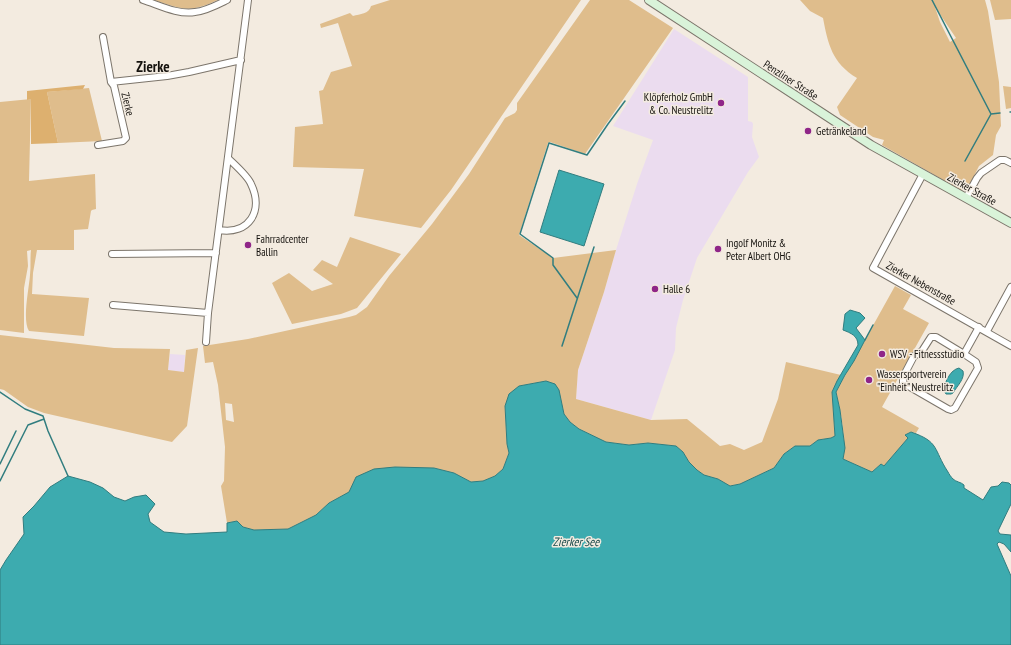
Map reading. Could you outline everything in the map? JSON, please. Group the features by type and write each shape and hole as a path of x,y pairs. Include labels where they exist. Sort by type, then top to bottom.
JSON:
{"main road":[{"name":"Penzliner Straße","path":"649,0 849,131 923,174"},
{"name":"Zierker Straße","path":"923,174 1011,223"}],"street":[{"path":"143,0 188,13 201,11 227,0"},
{"path":"206,342 208,313 248,0"},
{"path":"103,36 111,82"},
{"name":"Zierke","path":"98,145 123,141 126,138 114,86 111,82 174,75 241,60"},
{"path":"219,230 231,231 242,227 250,221 257,205 251,183 228,158"},
{"path":"966,198 981,173 1000,160 1005,160 1011,163"},
{"name":"Zierker Nebenstraße","path":"923,174 873,268 980,327 1011,346"},
{"path":"112,254 216,253"},
{"path":"987,331 1011,287"},
{"path":"113,305 208,313"},
{"path":"964,354 980,327"},
{"path":"931,337 936,337 964,354 976,362 978,368 956,407 953,409 948,409 903,383 903,377 914,356 922,351 931,337"}],"shaded area":[{"path":"154,0 218,0 200,7 186,9"},
{"path":"390,0 581,0 451,190 421,228 354,216 364,169 293,167 295,127 323,124 319,91 323,90 331,72 352,66 338,23 321,28 320,24 350,13 353,16 364,13 370,9 371,6"},
{"path":"590,0 629,0 673,28 585,154 550,142 548,143 519,235 553,258 616,250 604,292 578,370 576,399 651,420 687,419 720,446 730,444 744,450 762,442 778,399 786,362 841,375 832,392 835,436 818,440 810,446 795,446 784,454 774,468 740,484 729,486 718,479 704,475 697,470 689,462 683,452 676,446 648,443 629,445 606,442 579,429 570,422 564,414 561,402 546,381 519,386 505,406 507,444 509,453 503,469 495,476 483,481 471,482 454,473 434,468 419,468 356,477 350,492 329,503 316,515 288,529 254,530 243,527 237,521 227,523 221,486 224,481 225,447 218,385 213,362 205,363 203,346 248,339 349,317 356,315 367,307 389,276 432,224 469,174 505,118 515,113 517,110 517,103","holes":["225,403 232,404 234,422 226,420"]},
{"path":"800,0 985,0 999,82 1001,126 996,135 993,155 979,166 970,184 961,190 882,145 884,140 873,137 840,115 837,107 857,78 842,66 832,52 823,18 810,11","holes":["935,7 956,38 950,42 940,22"]},
{"path":"990,0 1011,0 1011,19 995,20"},
{"path":"674,29 748,77 748,121 752,122 753,124 752,137 759,157 748,172 697,258 683,300 676,328 675,350 651,420 576,399 578,370 637,184 653,140 613,126"},
{"path":"85,85 83,89 47,92 58,143 31,144 31,99 27,100 27,91"},
{"path":"1003,86 1011,87 1011,108 1006,109"},
{"path":"89,88 102,141 58,143 47,92"},
{"path":"31,99 29,181 95,174 96,209 91,211 88,229 74,230 74,250 37,250 33,273 32,294 89,298 84,336 29,331 26,320 26,304 31,250 27,251 28,266 24,288 24,333 0,330 0,102"},
{"path":"350,237 401,254 357,308 341,314 292,324 272,283 289,273 312,291 333,284 313,270 322,260 337,267"},
{"name":"Wassersportverein \"Einheit\" Neustrelitz","path":"895,286 911,295 903,309 929,323 882,407 919,428 916,433 911,432 905,435 908,438 884,466 881,464 872,472 843,459 844,443 840,408 836,392"},
{"path":"0,335 114,348 170,349 168,370 184,372 186,350 198,348 187,426 172,442 44,413 28,407 4,390 0,389"},
{"path":"170,354 185,355 184,372 168,370"}],"water":[{"path":"559,170 604,184 584,246 540,232"},
{"name":"Zierker See","path":"850,310 860,313 865,318 856,328 865,340 836,392 845,448 843,459 872,472 881,464 884,466 908,438 905,435 911,432 927,439 935,447 949,475 956,481 963,484 964,488 983,500 991,487 998,486 1002,482 1009,483 1011,485 1011,504 998,531 1000,534 1011,535 1011,552 1004,544 999,542 997,544 1011,576 1011,645 0,645 0,570 24,534 23,517 50,487 68,476 90,482 103,488 114,497 125,501 134,497 146,495 155,504 148,514 150,522 164,532 186,534 227,532 227,523 237,521 243,527 254,530 288,529 316,515 329,503 349,492 356,477 374,469 395,467 434,468 454,473 471,482 483,481 495,476 503,469 509,453 507,444 505,406 509,394 519,386 546,381 555,384 559,390 564,414 570,422 579,429 606,442 629,445 648,443 676,446 683,452 689,462 704,475 718,479 730,486 740,484 774,468 784,454 795,446 810,446 818,440 835,436 832,392 858,345 855,337 843,330 845,314"},
{"path":"959,368 963,371 962,380 953,393 946,394 943,389 947,379 953,371"}],"waterway":[{"path":"932,0 991,114 965,161"},
{"path":"577,298 553,265 553,258 520,234 549,143 587,155 625,101"},
{"path":"991,114 1000,113"},
{"path":"562,346 594,247"},
{"path":"865,340 873,325"},
{"path":"0,392 25,409 43,416 68,476"},
{"path":"0,481 28,425 44,419"},
{"path":"0,464 16,431"}],"place":[{"name":"Klöpferholz GmbH & Co. Neustrelitz","path":"721,103"},
{"name":"Getränkeland","path":"808,131"},
{"name":"Fahrradcenter Ballin","path":"248,245"},
{"name":"Ingolf Monitz & Peter Albert OHG","path":"718,249"},
{"name":"Halle 6","path":"655,289"},
{"name":"WSV - Fitnessstudio","path":"882,354"},
{"name":"Wassersportverein \"Einheit\" Neustrelitz","path":"869,380"}],"district":[{"name":"Zierke","path":"153,67"}]}
